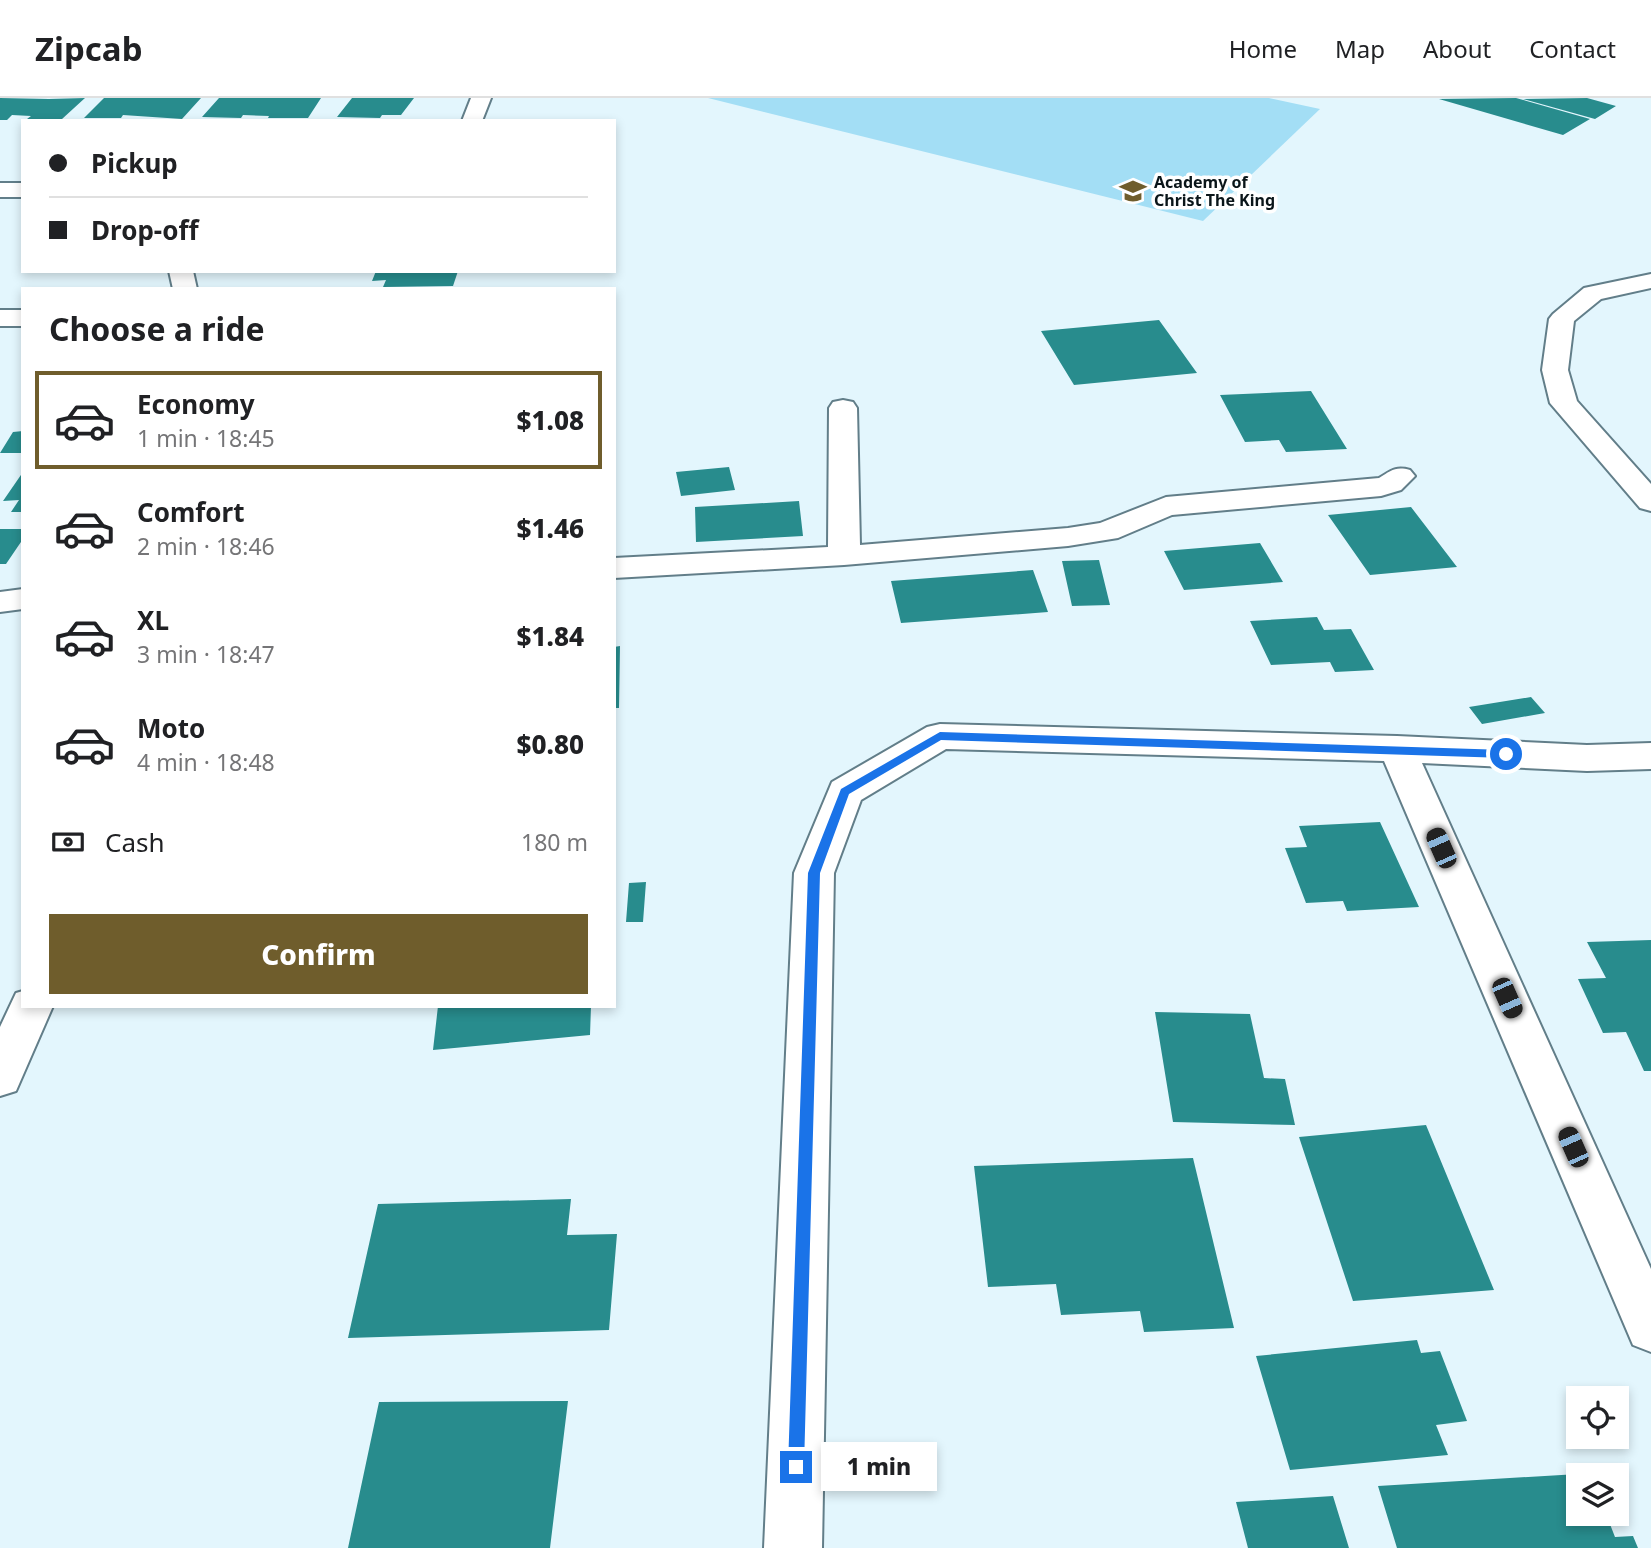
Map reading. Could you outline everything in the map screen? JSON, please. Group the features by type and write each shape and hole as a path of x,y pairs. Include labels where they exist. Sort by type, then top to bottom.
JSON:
{"street":[{"path":"473,119 481,98"},
{"path":"0,190 21,190"},
{"path":"1651,281 1593,293 1562,319 1555,370 1564,403 1651,502"},
{"path":"0,318 21,317"},
{"path":"844,408 844,556"},
{"path":"616,568 844,556 1068,537 1107,531 1166,506 1381,487 1391,484 1401,476"},
{"path":"0,602 21,599"},
{"path":"793,1548 814,873 845,792 940,736 1397,749 1587,758 1651,755"},
{"path":"1397,749 1651,1327"},
{"path":"0,1077 31,1008"}],"shaded area":[{"path":"708,98 1269,98 1320,109 1203,221"}],"building":[{"path":"0,98 85,98 62,119 27,119 31,116 12,115 7,120 0,120"},
{"path":"104,98 201,98 182,119 123,115 121,118 84,118"},
{"path":"219,98 321,98 308,118 243,115 241,118 202,117"},
{"path":"352,98 414,98 401,115 382,115 380,118 337,117"},
{"path":"1516,98 1590,119 1563,135 1439,99"},
{"path":"1587,98 1616,106 1595,119 1523,99"},
{"path":"375,273 457,273 453,286 383,287 386,280 372,281"},
{"path":"1159,320 1197,373 1074,385 1041,331"},
{"path":"1311,391 1347,449 1286,452 1279,440 1245,442 1220,395"},
{"path":"21,431 21,453 0,453 13,432"},
{"path":"729,467 735,490 681,496 676,472"},
{"path":"21,475 21,512 11,512 19,500 3,501"},
{"path":"799,501 803,536 696,542 695,507"},
{"path":"1411,507 1457,567 1370,575 1328,515"},
{"path":"0,529 21,529 21,542 6,564 0,564"},
{"path":"1260,543 1283,582 1184,590 1164,551"},
{"path":"1099,560 1110,605 1072,606 1062,561"},
{"path":"1033,570 1048,612 901,623 891,581"},
{"path":"1317,617 1324,630 1351,629 1374,670 1335,672 1330,662 1271,665 1250,621"},
{"path":"620,646 619,708 616,708 616,647"},
{"path":"1531,697 1545,713 1482,724 1469,707"},
{"path":"1380,822 1419,907 1347,911 1343,901 1306,903 1285,848 1307,847 1299,826"},
{"path":"646,882 643,922 626,922 629,883"},
{"path":"1651,940 1651,1071 1644,1071 1626,1032 1603,1033 1578,979 1606,978 1587,942"},
{"path":"438,1008 591,1008 590,1035 433,1050"},
{"path":"1155,1012 1250,1014 1264,1078 1285,1079 1295,1125 1173,1122"},
{"path":"1426,1125 1494,1290 1353,1301 1299,1137"},
{"path":"1193,1158 1234,1328 1144,1332 1140,1311 1061,1315 1056,1284 988,1287 974,1166"},
{"path":"571,1199 567,1235 617,1234 609,1330 348,1338 378,1204"},
{"path":"1417,1340 1421,1353 1440,1351 1467,1421 1436,1425 1448,1455 1290,1470 1256,1356"},
{"path":"568,1401 550,1548 348,1548 379,1402"},
{"path":"1566,1475 1566,1526 1611,1526 1615,1537 1633,1536 1638,1548 1397,1548 1378,1486"},
{"path":"1333,1496 1349,1548 1248,1548 1236,1502"}],"place":[{"name":"Academy of Christ The King","path":"1133,191"}],"route":[{"path":"796,1467 814,873 845,792 940,736 1506,754"}]}
